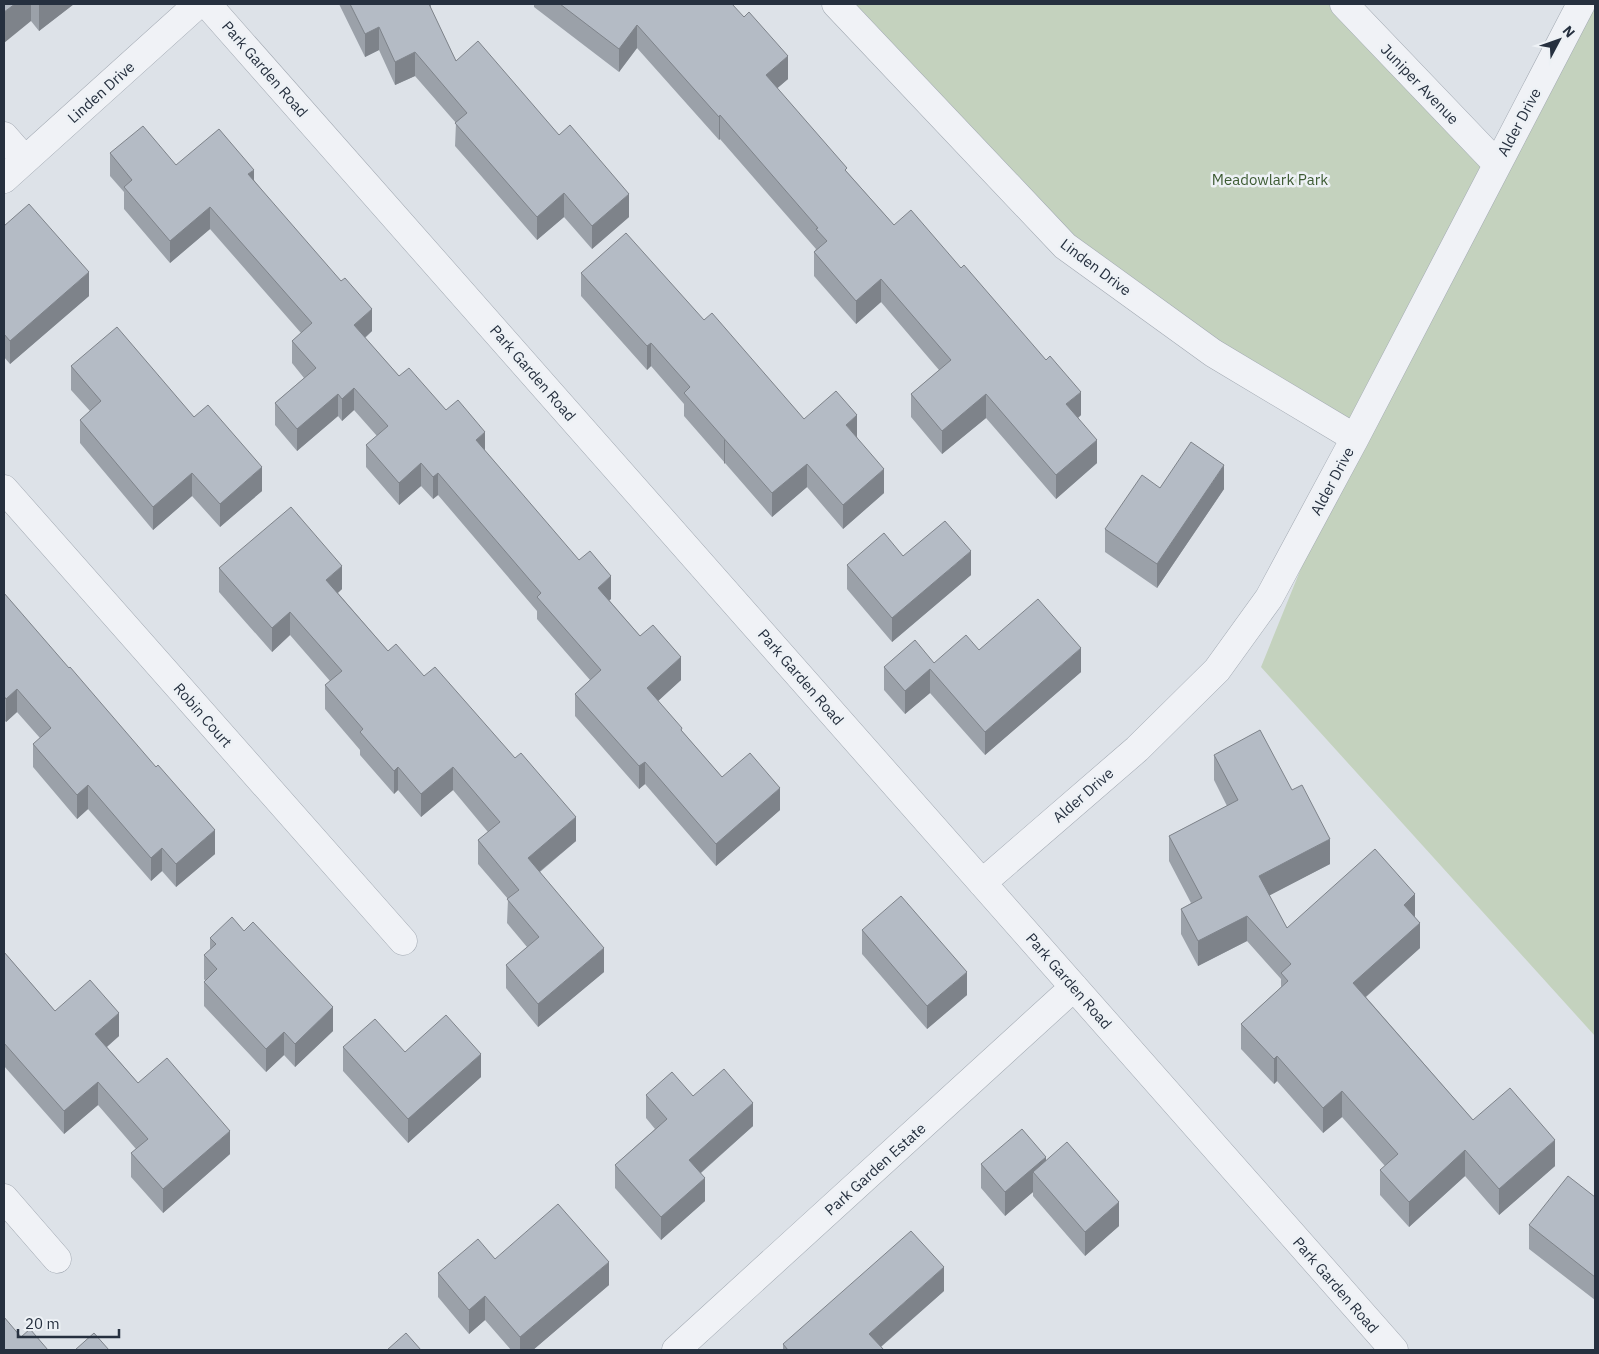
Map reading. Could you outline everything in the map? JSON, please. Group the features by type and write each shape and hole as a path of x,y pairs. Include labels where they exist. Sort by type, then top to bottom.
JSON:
{"street":[{"name":"Linden Drive","path":"4,179 198,4"},
{"name":"Park Garden Road","path":"207,4 1394,1350"},
{"name":"Linden Drive","path":"836,4 1065,246 1213,353 1355,438"},
{"name":"Juniper Avenue","path":"1344,4 1497,164"},
{"name":"Alder Drive","path":"982,883 1137,749 1217,670 1269,598 1355,438 1581,4"},
{"path":"4,136 25,160"},
{"name":"Robin Court","path":"4,489 403,941"},
{"name":"Park Garden Estate","path":"676,1350 1074,987"},
{"path":"4,1198 57,1259"}],"green space":[{"name":"Meadowlark Park","path":"836,4 1344,4 1497,164 1581,4 1595,4 1595,1036 1261,667 1354,438 1065,246"}],"building":[{"path":"4,4 15,4 4,12"},
{"path":"350,4 429,4 456,61 478,41 559,135 570,125 629,194 592,226 564,193 537,217 455,123 467,113 415,52 395,62 379,27 365,34"},
{"path":"560,4 732,4 744,17 749,12 788,56 766,75 847,168 845,170 894,225 911,210 961,268 964,265 1046,360 1050,356 1081,392 1066,404 1097,440 1056,475 986,394 942,431 911,394 951,360 881,279 856,301 814,252 827,241 816,229 818,228 720,115 719,117 637,25 619,49"},
{"path":"143,126 176,165 219,129 254,170 248,174 341,281 345,278 372,309 354,325 399,376 409,368 446,410 458,400 485,432 476,440 579,560 590,551 611,576 598,588 640,636 653,625 681,657 647,688 682,728 681,730 722,777 750,753 780,788 716,844 645,762 639,766 575,694 601,670 537,597 541,593 438,473 433,477 421,463 399,483 366,445 388,426 354,388 342,399 338,394 297,429 275,403 316,368 292,341 312,323 210,207 170,241 124,187 132,180 110,153"},
{"path":"29,204 89,272 10,341 4,334 4,226"},
{"path":"626,233 704,320 712,313 804,419 836,391 857,415 846,425 884,469 843,505 807,464 772,493 684,393 690,387 651,343 647,346 581,273"},
{"path":"117,327 194,417 208,405 262,467 220,504 192,473 153,507 80,420 101,401 71,366"},
{"path":"1191,442 1224,465 1157,564 1105,529 1142,475 1160,488"},
{"path":"291,507 342,566 326,580 388,651 396,644 424,676 435,667 515,758 521,753 576,817 528,858 604,948 538,1004 506,965 539,937 507,899 519,890 478,840 500,822 453,767 421,794 398,767 394,771 360,732 363,729 325,685 342,671 290,612 272,628 219,568"},
{"path":"945,521 971,551 892,618 847,565 884,533 903,556"},
{"path":"4,593 156,767 158,765 215,830 176,864 162,848 151,858 88,785 77,795 33,744 51,728 17,689 6,699 4,696"},
{"path":"1038,599 1081,648 985,732 930,669 905,691 884,667 915,640 934,663 966,635 979,650"},
{"path":"1260,730 1292,790 1302,785 1330,839 1259,876 1287,928 1375,849 1415,894 1404,905 1420,923 1353,983 1473,1120 1510,1088 1555,1140 1499,1189 1465,1150 1409,1202 1380,1170 1398,1154 1342,1091 1323,1108 1277,1056 1274,1059 1241,1024 1288,981 1281,973 1291,964 1247,916 1198,941 1181,909 1202,898 1169,836 1238,800 1214,755"},
{"path":"901,896 967,972 927,1006 862,930"},
{"path":"232,917 244,931 253,922 333,1007 295,1044 284,1032 266,1049 204,982 217,969 204,955 216,944 210,938"},
{"path":"4,952 55,1011 90,980 119,1013 95,1034 138,1083 167,1058 230,1131 163,1189 131,1153 148,1139 98,1082 64,1111 4,1043"},
{"path":"446,1015 481,1054 408,1119 343,1047 375,1019 405,1052"},
{"path":"724,1069 753,1103 689,1160 705,1178 661,1217 615,1165 667,1119 646,1095 672,1072 693,1096"},
{"path":"1022,1129 1046,1157 1005,1192 981,1164"},
{"path":"1067,1142 1119,1202 1085,1232 1033,1172"},
{"path":"1568,1176 1595,1197 1595,1277 1529,1225"},
{"path":"558,1204 609,1262 520,1337 485,1296 469,1310 438,1273 478,1239 495,1259"},
{"path":"911,1231 944,1267 869,1334 884,1350 788,1350 783,1344"},
{"path":"4,1317 21,1337 30,1329 48,1350 4,1350"},
{"path":"94,1333 109,1350 75,1350"},
{"path":"406,1333 421,1350 387,1350"}]}
